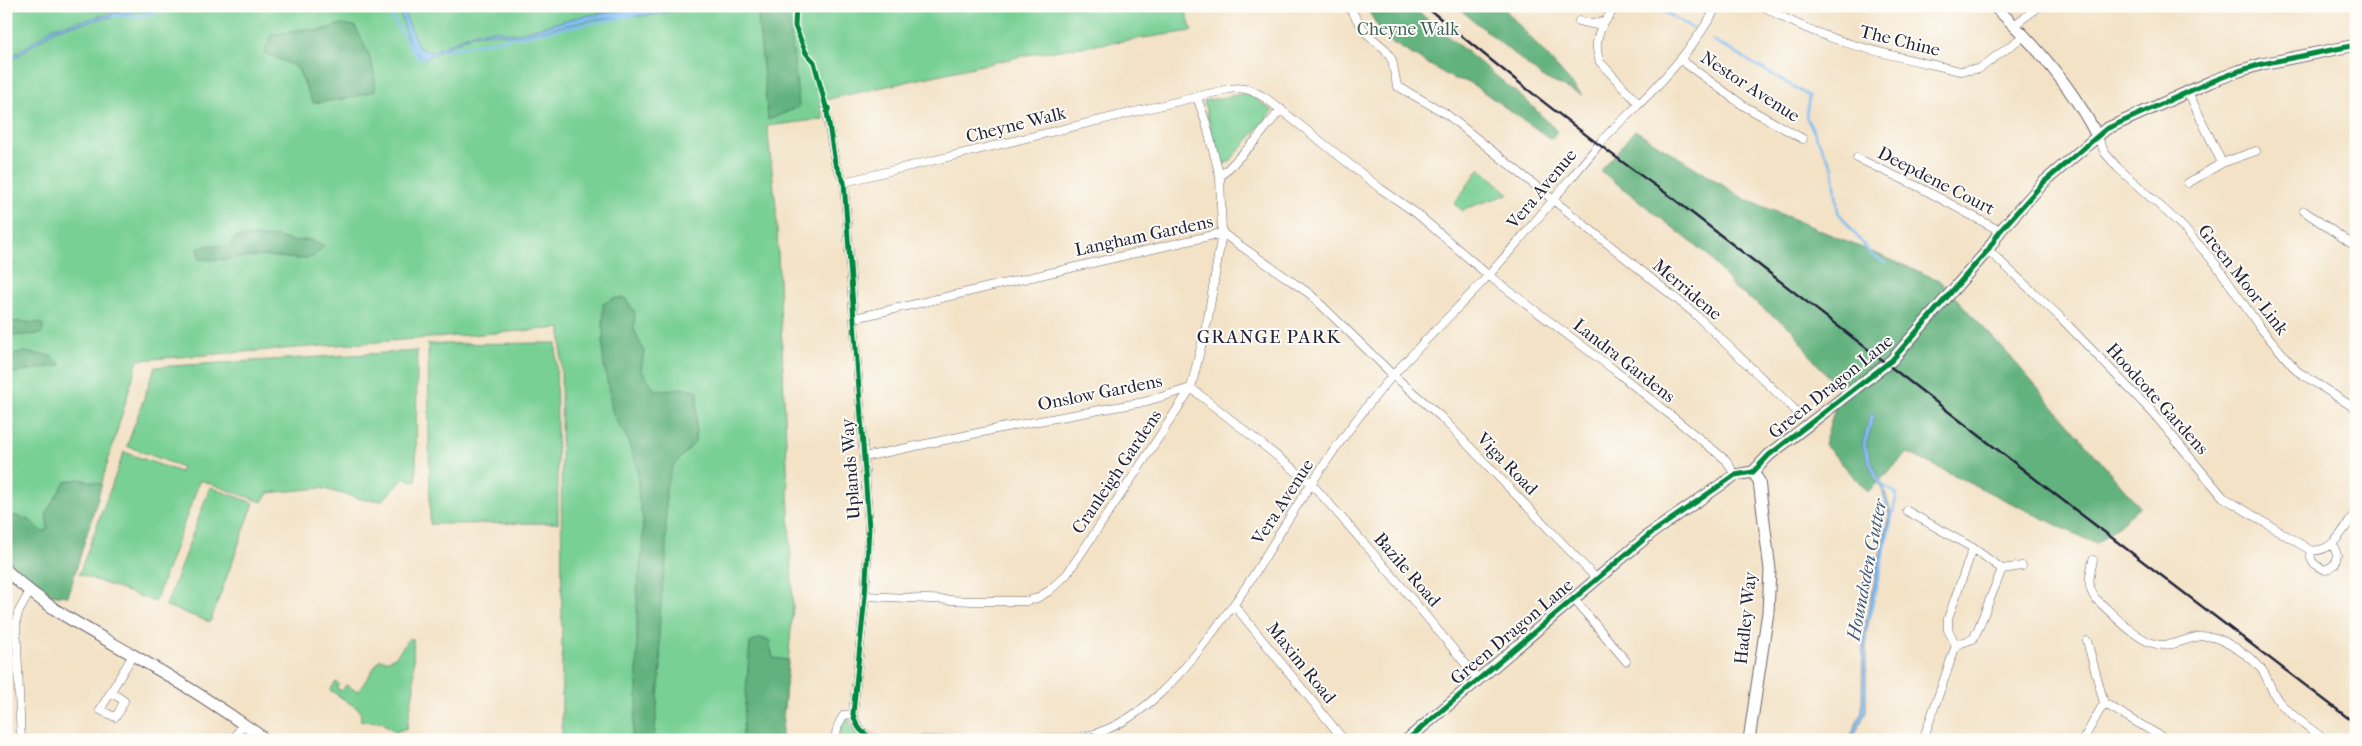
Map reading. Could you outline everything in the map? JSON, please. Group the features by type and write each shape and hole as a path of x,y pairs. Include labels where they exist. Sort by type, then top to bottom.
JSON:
{"street":[{"name":"Merridene","path":"1348,6 1366,33 1385,49 1392,60 1396,86 1445,113 1694,313 1795,410"},
{"path":"1617,6 1602,22 1596,50 1600,62 1639,104"},
{"name":"Vera Avenue","path":"918,740 1094,738 1116,726 1145,705 1171,682 1234,605 1311,483 1394,375 1488,275 1552,199 1576,174 1603,139 1681,60 1703,31 1717,6"},
{"name":"The Chine","path":"1763,6 1805,29 1833,40 1960,71 1980,69 2026,36"},
{"path":"1994,6 2026,36 2086,114 2097,136"},
{"path":"2014,25 2040,6"},
{"path":"1579,21 1592,24 1602,22"},
{"name":"Green Dragon Lane","path":"1407,740 1650,534 1735,476 1753,472 1769,455 1892,360 1988,250 2000,231 2044,182 2106,129 2217,79 2262,64 2356,45"},
{"name":"Nestor Avenue","path":"1681,60 1744,106 1803,139"},
{"name":"Cheyne Walk","path":"844,182 1240,86 1252,90 1281,109 1381,189 1416,213 1488,275"},
{"path":"2188,92 2222,163"},
{"name":"Cranleigh Gardens","path":"865,596 972,601 1027,601 1049,591 1067,574 1191,388 1208,318 1222,233 1220,177 1197,97"},
{"name":"Uplands Way","path":"826,109 836,168 844,182 869,528 865,596 853,714"},
{"path":"1220,177 1256,140 1281,109"},
{"name":"Green Moor Link","path":"2097,136 2105,153 2117,167 2180,224 2215,263 2259,326 2297,371 2356,409"},
{"path":"2188,183 2222,163 2256,151"},
{"name":"Deepdene Court","path":"1857,158 1921,188 2000,231"},
{"path":"2304,211 2356,247"},
{"name":"Langham Gardens","path":"855,318 1222,233 1310,294 1394,375"},
{"name":"Hoodcote Gardens","path":"1988,250 2059,316 2154,414 2223,497 2313,551"},
{"name":"Landra Gardens","path":"1488,275 1613,369 1726,460 1735,476"},
{"name":"Viga Road","path":"1394,375 1440,416 1596,578"},
{"path":"1191,388 1311,483"},
{"name":"Onslow Gardens","path":"864,457 1006,426 1144,402 1191,388"},
{"name":"Hadley Way","path":"1749,740 1768,612 1770,570 1759,481 1753,472"},
{"name":"Bazile Road","path":"1311,483 1392,575 1478,679"},
{"path":"1907,511 1973,548 2002,569 2022,566"},
{"path":"2333,544 2337,554 2335,564 2326,570 2315,566 2310,558 2313,551 2333,544 2356,512"},
{"path":"1923,740 1956,645 1948,630 1948,618 1973,548"},
{"path":"2093,560 2089,582 2090,591 2095,598 2140,638 2165,645 2195,636 2211,636 2226,642 2256,663 2264,673 2273,695 2281,705 2324,740"},
{"path":"1956,645 1973,639 2002,569"},
{"path":"6,570 29,593 66,618 133,655 244,724 266,740"},
{"path":"21,740 16,622 18,612 29,593"},
{"path":"1573,598 1626,661"},
{"name":"Maxim Road","path":"1234,605 1344,740"},
{"path":"2083,740 2104,703 2088,641"},
{"path":"111,692 133,655"},
{"path":"2104,703 2167,740"},
{"path":"836,740 839,722 844,716 853,714 857,728 869,737 878,740"},
{"path":"233,740 244,724"}],"green space":[{"path":"6,6 870,6 858,9 878,6 1184,6 1192,31 1032,54 820,101 823,119 767,126 776,207 793,607 781,740 562,740 561,328 138,360 68,596 49,594 6,562"},
{"path":"87,6 183,6 162,10 120,12 95,9"},
{"path":"757,6 870,6 789,16 799,107 768,120"},
{"name":"Cheyne Walk","path":"1365,6 1411,6 1529,103 1557,131 1551,139 1469,82 1452,78 1386,39"},
{"name":"Cheyne Walk","path":"1456,6 1502,6 1582,95 1542,77"},
{"path":"341,24 355,26 372,66 375,91 350,98 313,103 297,67 264,53 272,35 305,29 319,31"},
{"path":"1241,94 1251,96 1273,111 1230,161 1223,164 1218,162 1204,101"},
{"path":"1635,130 1745,199 1939,280 2009,355 2140,507 2096,544 1908,453 1868,492 1824,444 1840,391 1813,359 1793,330 1733,287 1709,256 1601,171"},
{"path":"1480,168 1509,194 1466,208 1463,211 1454,204"},
{"path":"255,236 267,238 274,236 292,241 310,240 324,246 313,257 299,259 264,256 220,260 199,259 198,249 208,245 228,246 236,238"},
{"path":"614,298 625,298 635,312 634,329 644,352 641,369 655,390 682,388 698,391 695,442 673,466 666,487 666,564 662,586 659,633 661,666 654,740 631,740 637,703 637,591 642,554 643,520 639,500 637,467 627,438 613,415 603,359 603,304"},
{"path":"6,321 41,323 44,327 41,334 6,336"},
{"path":"556,343 558,523 430,524 428,344"},
{"path":"417,351 416,482 405,478 383,500 365,500 321,488 268,493 262,502 200,480 155,602 79,574 124,452 180,472 182,467 127,446 155,367"},
{"path":"24,352 51,356 62,365 6,374 6,355"},
{"path":"79,479 102,484 68,596 49,594 6,562 6,510 11,515 30,520 42,532 48,529 46,513 65,482"},
{"path":"210,487 254,503 210,622 166,606"},
{"path":"409,638 413,639 414,687 407,728 395,732 382,722 361,721 360,710 330,690 336,682 339,684 337,688 342,691 346,685 358,692 380,659 389,660 393,658"},
{"path":"760,638 769,640 773,658 788,660 781,740 742,740 750,643"},
{"path":"848,717 851,726 860,740 840,740 841,722 844,718"}],"water":[{"path":"145,6 174,6 148,9 56,29 6,64 6,61 54,27"},
{"path":"394,6 401,6 419,48 432,52 475,32 494,30 516,34 578,17 648,6 697,6 653,15 597,19 516,36 493,33 472,35 424,59 411,47 402,19"},
{"path":"1870,414 1875,415 1866,445 1877,475 1883,484 1891,513 1866,634 1866,712 1852,740 1849,740 1862,711 1863,634 1889,514 1882,489 1874,477 1862,445"}],"waterway":[{"path":"113,16 139,16 183,6"},
{"path":"385,6 417,57 423,58"},
{"name":"Houndsden Gutter","path":"1654,6 1692,28"},
{"path":"440,51 636,15"},
{"name":"Houndsden Gutter","path":"1713,40 1809,96 1806,117 1833,168 1838,212 1870,253 1885,263"},
{"name":"Houndsden Gutter","path":"1869,619 1897,494 1881,484"}],"railway":[{"path":"1425,6 1515,80 1638,174 1670,196 2065,502 2356,724"}],"cycle path":[{"path":"796,6 795,26 806,53 814,62 826,107 829,108 827,112 835,163 844,182 869,528 865,596 853,714 856,724 861,731 878,740"},
{"path":"1407,740 1650,534 1735,475 1753,472 1769,455 1892,360 1988,250 2000,231 2044,182 2106,129 2210,82 2239,71 2262,64 2356,45"},
{"path":"918,740 1076,738 1093,735 1094,740"}],"district":[{"name":"GRANGE PARK","path":"1269,337"}]}
